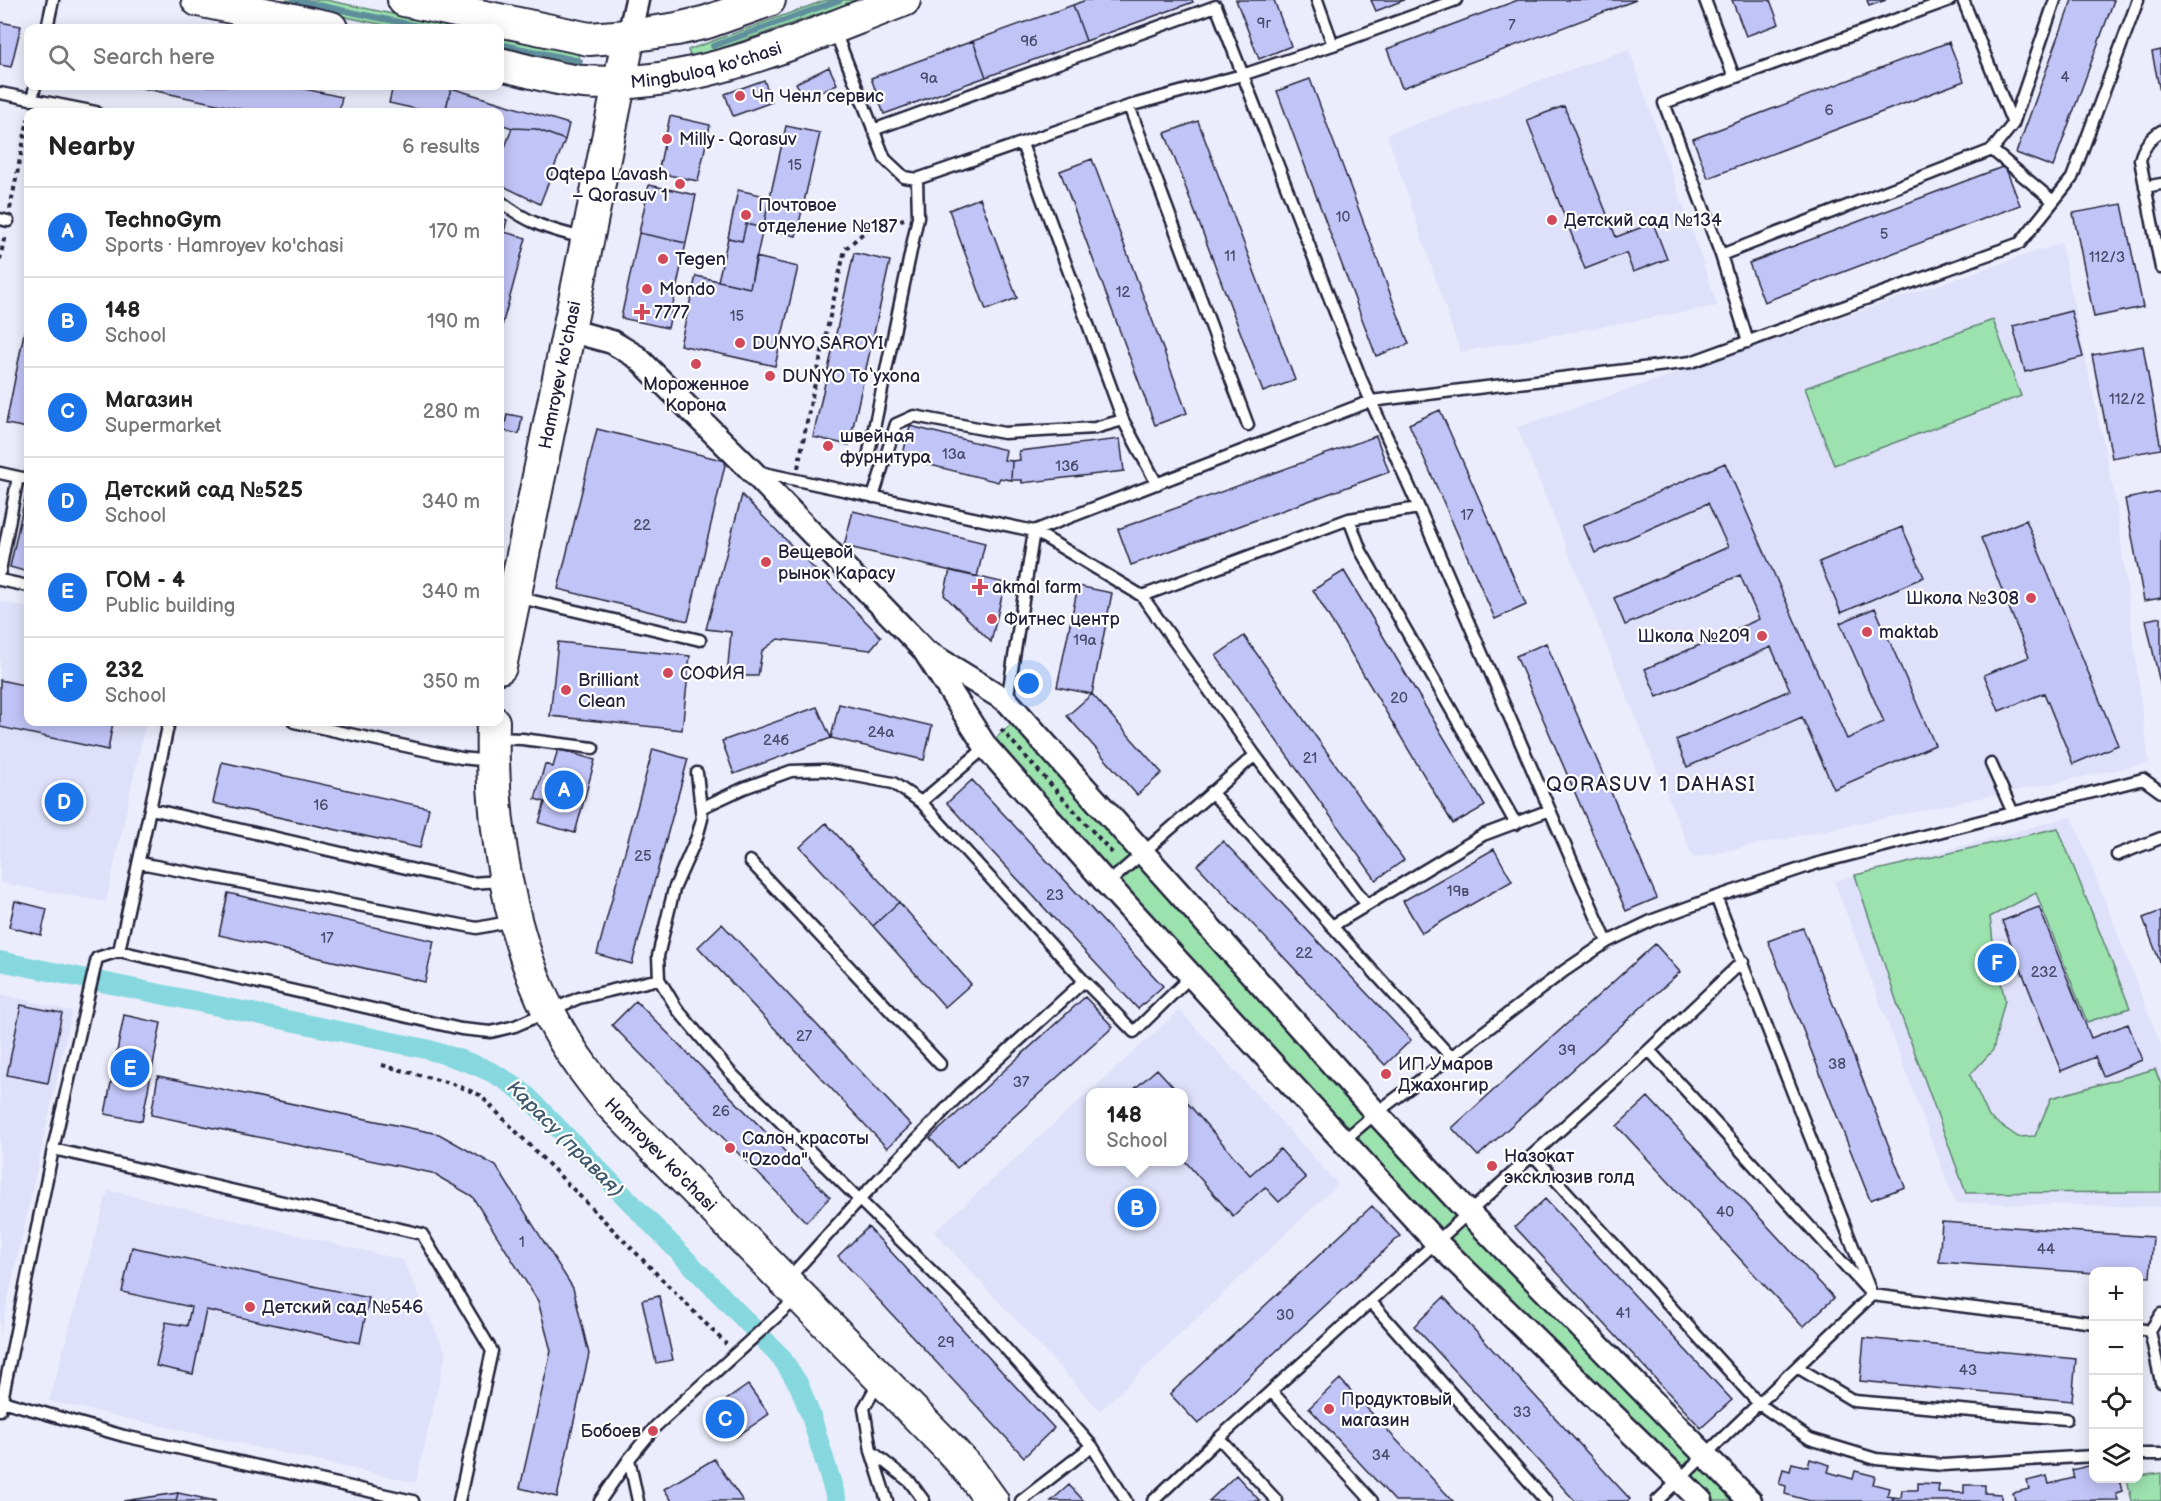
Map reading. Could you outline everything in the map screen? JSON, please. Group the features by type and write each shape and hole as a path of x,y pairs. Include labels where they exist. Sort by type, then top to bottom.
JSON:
{"main road":[{"path":"198,0 312,24"},
{"path":"404,0 446,4 589,39 677,29 706,22 770,0"},
{"name":"Mingbuloq ko'chasi","path":"504,65 581,82 620,83 675,77 720,68 904,0"},
{"name":"Hamroyev ko'chasi","path":"504,636 629,36"},
{"name":"Hamroyev ko'chasi","path":"493,740 497,822 506,881 516,921 548,1010 574,1055 609,1102 881,1378 971,1472 992,1501"}],"street":[{"path":"629,36 638,0"},
{"path":"568,330 612,342 637,357 752,471 924,650 986,747 1107,884 1436,1242 1701,1501"},
{"path":"924,650 1007,701 1376,1113 1468,1212 1750,1501"}],"lane":[{"path":"48,24 53,0"},
{"path":"1317,0 1333,45"},
{"path":"833,26 885,159 904,177 917,179 1129,106 1242,75 1333,45 1456,0"},
{"path":"1705,0 1734,77"},
{"path":"1748,342 1721,255 1664,103 1950,0"},
{"path":"1963,0 2013,124"},
{"path":"1721,255 1992,150 2013,124 2055,0"},
{"path":"1034,531 1371,401 1691,362 2020,243 2072,178 2138,0"},
{"path":"873,130 1216,6 1361,378 1606,942"},
{"path":"32,100 34,90"},
{"path":"0,93 75,108"},
{"path":"1129,106 1248,425"},
{"path":"2161,131 2154,136 2142,152 2140,160 2159,248 2161,268"},
{"path":"1022,144 1124,420 1157,484"},
{"path":"1992,150 2053,201"},
{"path":"868,458 918,217 917,179"},
{"path":"2145,187 2161,184"},
{"path":"504,204 517,215 548,230 587,239"},
{"path":"873,497 896,424 914,416 1004,433 1095,428 1124,420"},
{"path":"752,471 1034,531 1142,596 1255,755 1367,905"},
{"path":"0,473 23,478 0,571"},
{"path":"1142,596 1349,519 1419,508"},
{"path":"1349,519 1361,551 1516,824"},
{"path":"1007,701 1034,531"},
{"path":"0,579 24,585"},
{"path":"513,596 700,640"},
{"path":"119,951 168,726"},
{"path":"313,726 461,758 493,740 522,739 593,748"},
{"path":"921,802 986,747"},
{"path":"1107,884 1255,755"},
{"path":"1991,764 2013,813"},
{"path":"701,808 744,788 791,771 824,770 893,783 921,802 1084,981 1134,1032 1192,975"},
{"path":"697,773 702,819 697,837 674,889 658,956 659,979 677,1009 730,1072 975,1314 1092,1446 1126,1501"},
{"path":"1344,1140 1376,1113 1564,971 1606,942 1653,920 1815,864 2143,779 2161,792"},
{"path":"1211,792 1451,1057"},
{"path":"151,808 471,883 506,881"},
{"path":"1332,926 1483,835 1550,810"},
{"path":"2117,855 2161,838"},
{"path":"750,861 940,1064"},
{"path":"140,863 477,928 516,921"},
{"path":"1716,897 1872,1295"},
{"path":"413,1501 124,1436 1,1405 53,1149 97,958 119,951 476,1031 491,1032 515,1026 579,998 659,979"},
{"path":"1154,1501 1219,1438 1649,1050 1743,961"},
{"path":"600,1501 629,1459 656,1426 772,1320 811,1256 859,1200 962,1092 1084,981"},
{"path":"1649,1050 1872,1295 2089,1322"},
{"path":"53,1149 422,1234 492,1351 459,1501"},
{"path":"1533,1155 1759,1404 1810,1439 1876,1458 1944,1465 2089,1456"},
{"path":"1657,1501 1872,1295"},
{"path":"1371,1302 1545,1501"},
{"path":"2161,1314 2150,1331 2161,1382"},
{"path":"2143,1330 2150,1331"},
{"path":"1797,1367 1854,1401 2066,1419"},
{"path":"881,1378 864,1408 871,1451 887,1501"},
{"path":"1271,1391 1372,1501"},
{"path":"1219,1438 1277,1501"},
{"path":"1021,1501 1092,1446"},
{"path":"871,1451 910,1482 924,1501"},
{"path":"2143,1454 2161,1454"},
{"path":"629,1459 638,1501"}],"path":[{"path":"0,260 4,220 24,136"},
{"path":"796,481 811,400 845,249 868,229 894,220 918,217"},
{"path":"382,1065 453,1084 480,1095 736,1354"}],"shaded area":[{"name":"Детский сад №134","path":"1629,49 1718,306 1460,352 1387,134"},
{"name":"maktab","path":"2061,243 2116,502 2149,763 1693,858 1517,427"},
{"path":"0,601 24,607 24,726 145,726 106,902 0,883"},
{"name":"232","path":"2072,816 2161,1045 2161,1207 1955,1203 1834,881"},
{"path":"0,994 72,1011 0,1336"},
{"path":"1180,1010 1338,1184 1100,1411 934,1232 1086,1095 1086,1166 1188,1166 1188,1088 1094,1088"},
{"name":"Детский сад №546","path":"108,1190 403,1260 446,1353 416,1483 49,1401"}],"green space":[{"path":"265,0 326,0 440,24 379,24"},
{"path":"826,0 858,0 691,59 688,50"},
{"path":"504,38 579,54 577,67 504,51"},
{"path":"1993,320 2021,396 1834,465 1805,388"},
{"path":"1020,716 1750,1501 1701,1501 1436,1242 986,747"},
{"name":"232","path":"2058,828 2130,1008 2087,1022 2036,893 1990,917 1995,957 2005,1000 1993,1050 1970,1075 1989,1117 2018,1137 2035,1136 2051,1098 2155,1069 2161,1085 2161,1192 1966,1193 1901,1015 1855,875"},
{"path":"2161,1473 2161,1501 2132,1501 2128,1483 2143,1483 2143,1475"}],"building":[{"path":"1086,0 1192,0 1193,2 1086,41 1073,5"},
{"path":"1236,0 1274,0 1291,46 1259,59"},
{"path":"1371,0 1404,0 1376,11"},
{"path":"1518,0 1636,0 1402,88 1387,49"},
{"path":"1732,0 1770,0 1779,24 1746,36"},
{"path":"1867,0 1886,0 1869,6"},
{"path":"2072,0 2114,0 2053,167 2016,153"},
{"path":"1073,5 1086,41 986,77 973,41"},
{"path":"0,22 21,26 11,67 0,65"},
{"path":"973,41 986,77 884,114 871,78"},
{"path":"1949,42 1964,81 1708,178 1693,139"},
{"path":"2161,50 2161,97 2152,52"},
{"path":"829,67 837,84 805,100 796,83"},
{"path":"1310,79 1409,344 1376,356 1277,91"},
{"path":"764,80 772,102 733,116 725,94"},
{"path":"152,90 310,90 342,97 340,108 235,108"},
{"path":"392,90 450,90 446,108 412,108 389,103"},
{"path":"450,90 458,90 569,124 565,140 536,129 504,125 504,108 446,108"},
{"path":"1564,106 1616,237 1653,223 1667,259 1633,272 1626,253 1585,269 1527,120"},
{"path":"670,116 710,125 698,181 658,173"},
{"path":"1198,121 1295,380 1263,392 1165,133"},
{"path":"786,126 820,133 796,236 763,228"},
{"path":"512,128 536,129 565,140 540,204 504,186 504,150"},
{"path":"1092,159 1187,413 1155,425 1060,171"},
{"path":"2005,166 2020,205 1764,302 1749,263"},
{"path":"649,185 696,195 686,243 639,233"},
{"path":"738,190 770,197 763,228 746,224 742,241 728,238"},
{"path":"980,198 1017,298 986,310 949,210"},
{"path":"2122,204 2143,307 2094,317 2073,213"},
{"path":"746,224 763,228 750,288 718,281 728,238 742,241"},
{"path":"504,232 526,238 504,318"},
{"path":"639,233 686,243 668,328 621,318"},
{"path":"854,253 890,261 849,445 813,437"},
{"path":"756,257 798,267 775,366 680,345 696,276 750,288"},
{"path":"2071,311 2083,357 2025,372 2013,326"},
{"path":"24,333 24,427 6,424"},
{"path":"2143,346 2161,449 2112,458 2092,355"},
{"path":"1440,410 1526,605 1495,619 1409,424"},
{"path":"507,414 522,417 519,434 504,431"},
{"path":"910,426 1006,450 1004,460 1012,461 1011,480 1000,478 998,482 902,458"},
{"path":"597,429 726,461 688,621 558,589"},
{"path":"1376,436 1389,472 1131,565 1118,529"},
{"path":"1120,439 1124,471 1022,483 1022,480 1011,480 1012,461 1020,460 1019,451"},
{"name":"Школа №209","path":"1725,463 1847,739 1884,722 1840,623 1875,608 1935,745 1834,789 1802,717 1687,767 1676,740 1790,690 1771,647 1657,697 1645,669 1759,619 1740,575 1625,625 1614,598 1728,547 1708,503 1595,553 1583,525"},
{"path":"2161,492 2161,598 2144,601 2125,499"},
{"name":"Вещевой рынок Карасу","path":"742,495 881,637 870,650 778,639 762,651 758,676 727,676 731,632 706,629"},
{"path":"24,502 24,571 10,567"},
{"path":"853,511 985,543 977,577 844,546"},
{"name":"Школа №308","path":"2026,520 2118,745 2073,764 2044,693 1999,711 1984,675 2029,657 1981,538"},
{"path":"1902,527 1924,577 1841,613 1819,562"},
{"path":"950,570 1005,583 991,642 944,595"},
{"path":"1344,571 1485,806 1453,824 1313,590"},
{"path":"1078,586 1112,593 1092,694 1057,687"},
{"path":"2161,617 2161,688 2146,620"},
{"path":"1244,636 1404,860 1376,880 1216,656"},
{"path":"558,642 690,656 682,730 550,716"},
{"path":"1546,643 1657,898 1626,911 1516,656"},
{"path":"0,680 24,685 24,726 112,726 108,750 0,727"},
{"path":"1092,694 1162,773 1137,795 1067,716"},
{"path":"839,704 932,726 924,760 831,738"},
{"path":"817,707 831,738 734,774 722,741"},
{"path":"558,749 595,760 575,833 539,823 545,802 535,799 545,764 553,767"},
{"path":"653,749 688,759 632,964 597,954"},
{"path":"222,762 429,808 420,848 213,803"},
{"path":"972,780 1163,986 1138,1009 947,803"},
{"path":"826,823 899,902 873,926 800,847"},
{"path":"1223,841 1411,1040 1385,1065 1197,865"},
{"path":"1494,849 1512,881 1422,933 1403,901"},
{"path":"228,893 434,941 425,982 219,935"},
{"path":"15,901 47,909 41,935 9,927"},
{"path":"899,902 971,984 945,1007 873,926"},
{"path":"2039,907 2091,1038 2128,1024 2142,1060 2103,1076 2095,1057 2061,1071 2002,921"},
{"path":"2161,911 2161,965 2143,918"},
{"path":"722,924 911,1125 887,1148 698,947"},
{"path":"1803,928 1905,1187 1870,1200 1768,941"},
{"path":"1655,944 1680,972 1478,1156 1452,1128"},
{"path":"1085,997 1113,1027 957,1168 930,1138"},
{"path":"636,1001 830,1197 806,1222 612,1025"},
{"path":"21,1005 62,1013 48,1083 7,1075"},
{"path":"124,1015 161,1023 142,1121 105,1114"},
{"path":"1157,1069 1174,1088 1136,1088"},
{"path":"158,1076 439,1134 496,1166 573,1288 589,1354 557,1497 520,1488 551,1351 538,1301 472,1196 432,1173 151,1115"},
{"path":"1648,1097 1834,1298 1803,1327 1617,1126"},
{"path":"1188,1104 1250,1175 1280,1149 1306,1178 1279,1202 1265,1187 1233,1216 1188,1165"},
{"path":"1545,1199 1732,1400 1701,1428 1515,1227"},
{"path":"1372,1206 1400,1236 1198,1424 1170,1394"},
{"path":"1942,1222 2153,1237 2150,1277 2143,1276 2143,1267 2089,1267 2089,1273 1939,1262"},
{"path":"868,1227 1054,1428 1024,1457 838,1256"},
{"path":"132,1247 369,1298 360,1343 206,1310 193,1374 156,1366 166,1322 187,1326 191,1307 122,1292"},
{"path":"659,1296 673,1360 656,1363 642,1300"},
{"path":"1444,1297 1630,1499 1628,1501 1575,1501 1414,1326"},
{"path":"1864,1338 2076,1359 2072,1401 1860,1381"},
{"path":"1340,1379 1453,1501 1395,1501 1309,1408"},
{"path":"748,1385 769,1414 736,1437 715,1408"},
{"path":"714,1459 743,1501 672,1501 664,1489"},
{"path":"1810,1459 1830,1465 1828,1472 1853,1479 1855,1471 1875,1476 1873,1484 1889,1488 1887,1496 1893,1497 1892,1501 1810,1501 1785,1494 1786,1486 1779,1484 1783,1469 1790,1471 1792,1463 1808,1467"},
{"path":"2089,1466 2089,1483 2120,1483 2122,1491 2116,1493 2118,1500 2012,1501 2015,1500 2013,1493 2029,1489 2027,1481 2047,1476 2049,1484 2074,1478 2072,1470"},
{"path":"1236,1475 1260,1501 1209,1501"},
{"path":"1918,1483 1939,1484 1938,1492 1964,1493 1964,1485 1985,1485 1985,1493 2001,1494 2001,1501 1893,1501 1894,1497 1901,1498 1902,1490 1918,1490"},
{"path":"1069,1485 1084,1501 1051,1501"},
{"path":"178,1493 216,1501 176,1501"},
{"path":"178,1493 176,1501 123,1501"}],"waterway":[{"path":"294,0 408,24"},
{"path":"713,46 840,0"},
{"path":"504,45 580,61"},
{"name":"Карасу (правая)","path":"0,961 426,1049 467,1062 502,1078 526,1095 781,1357 799,1385 837,1501"}],"place":[{"name":"Чп Ченл сервис","path":"740,96"},
{"name":"Milly - Qorasuv","path":"667,139"},
{"name":"Oqtepa Lavash – Qorasuv 1","path":"680,184"},
{"name":"Почтовое отделение №187","path":"746,215"},
{"name":"Детский сад №134","path":"1552,220"},
{"name":"Tegen","path":"663,259"},
{"name":"Mondo","path":"647,289"},
{"name":"7777","path":"642,312"},
{"name":"DUNYO SAROYI","path":"740,343"},
{"name":"Мороженное Корона","path":"696,364"},
{"name":"DUNYO To‘yxona","path":"770,376"},
{"name":"швейная фурнитура","path":"828,446"},
{"name":"Вещевой рынок Карасу","path":"766,562"},
{"name":"akmal farm","path":"980,587"},
{"name":"Школа №308","path":"2031,598"},
{"name":"Фитнес центр","path":"992,619"},
{"name":"maktab","path":"1867,632"},
{"name":"Школа №209","path":"1762,636"},
{"name":"СОФИЯ","path":"668,673"},
{"name":"Brilliant Clean","path":"566,690"},
{"name":"TechnoGym","path":"564,790"},
{"name":"Детский сад №525","path":"64,802"},
{"name":"232","path":"1997,963"},
{"name":"ГОМ - 4","path":"130,1068"},
{"name":"ИП Умаров Джахонгир","path":"1386,1074"},
{"name":"Салон красоты \"Ozoda\"","path":"730,1148"},
{"name":"Назокат эксклюзив голд","path":"1492,1166"},
{"name":"148","path":"1137,1208"},
{"name":"Детский сад №546","path":"250,1307"},
{"name":"Продуктовый магазин","path":"1329,1409"},
{"name":"Магазин","path":"725,1419"},
{"name":"Бобоев","path":"653,1431"}],"district":[{"name":"QORASUV 1 DAHASI","path":"1651,785"}]}
